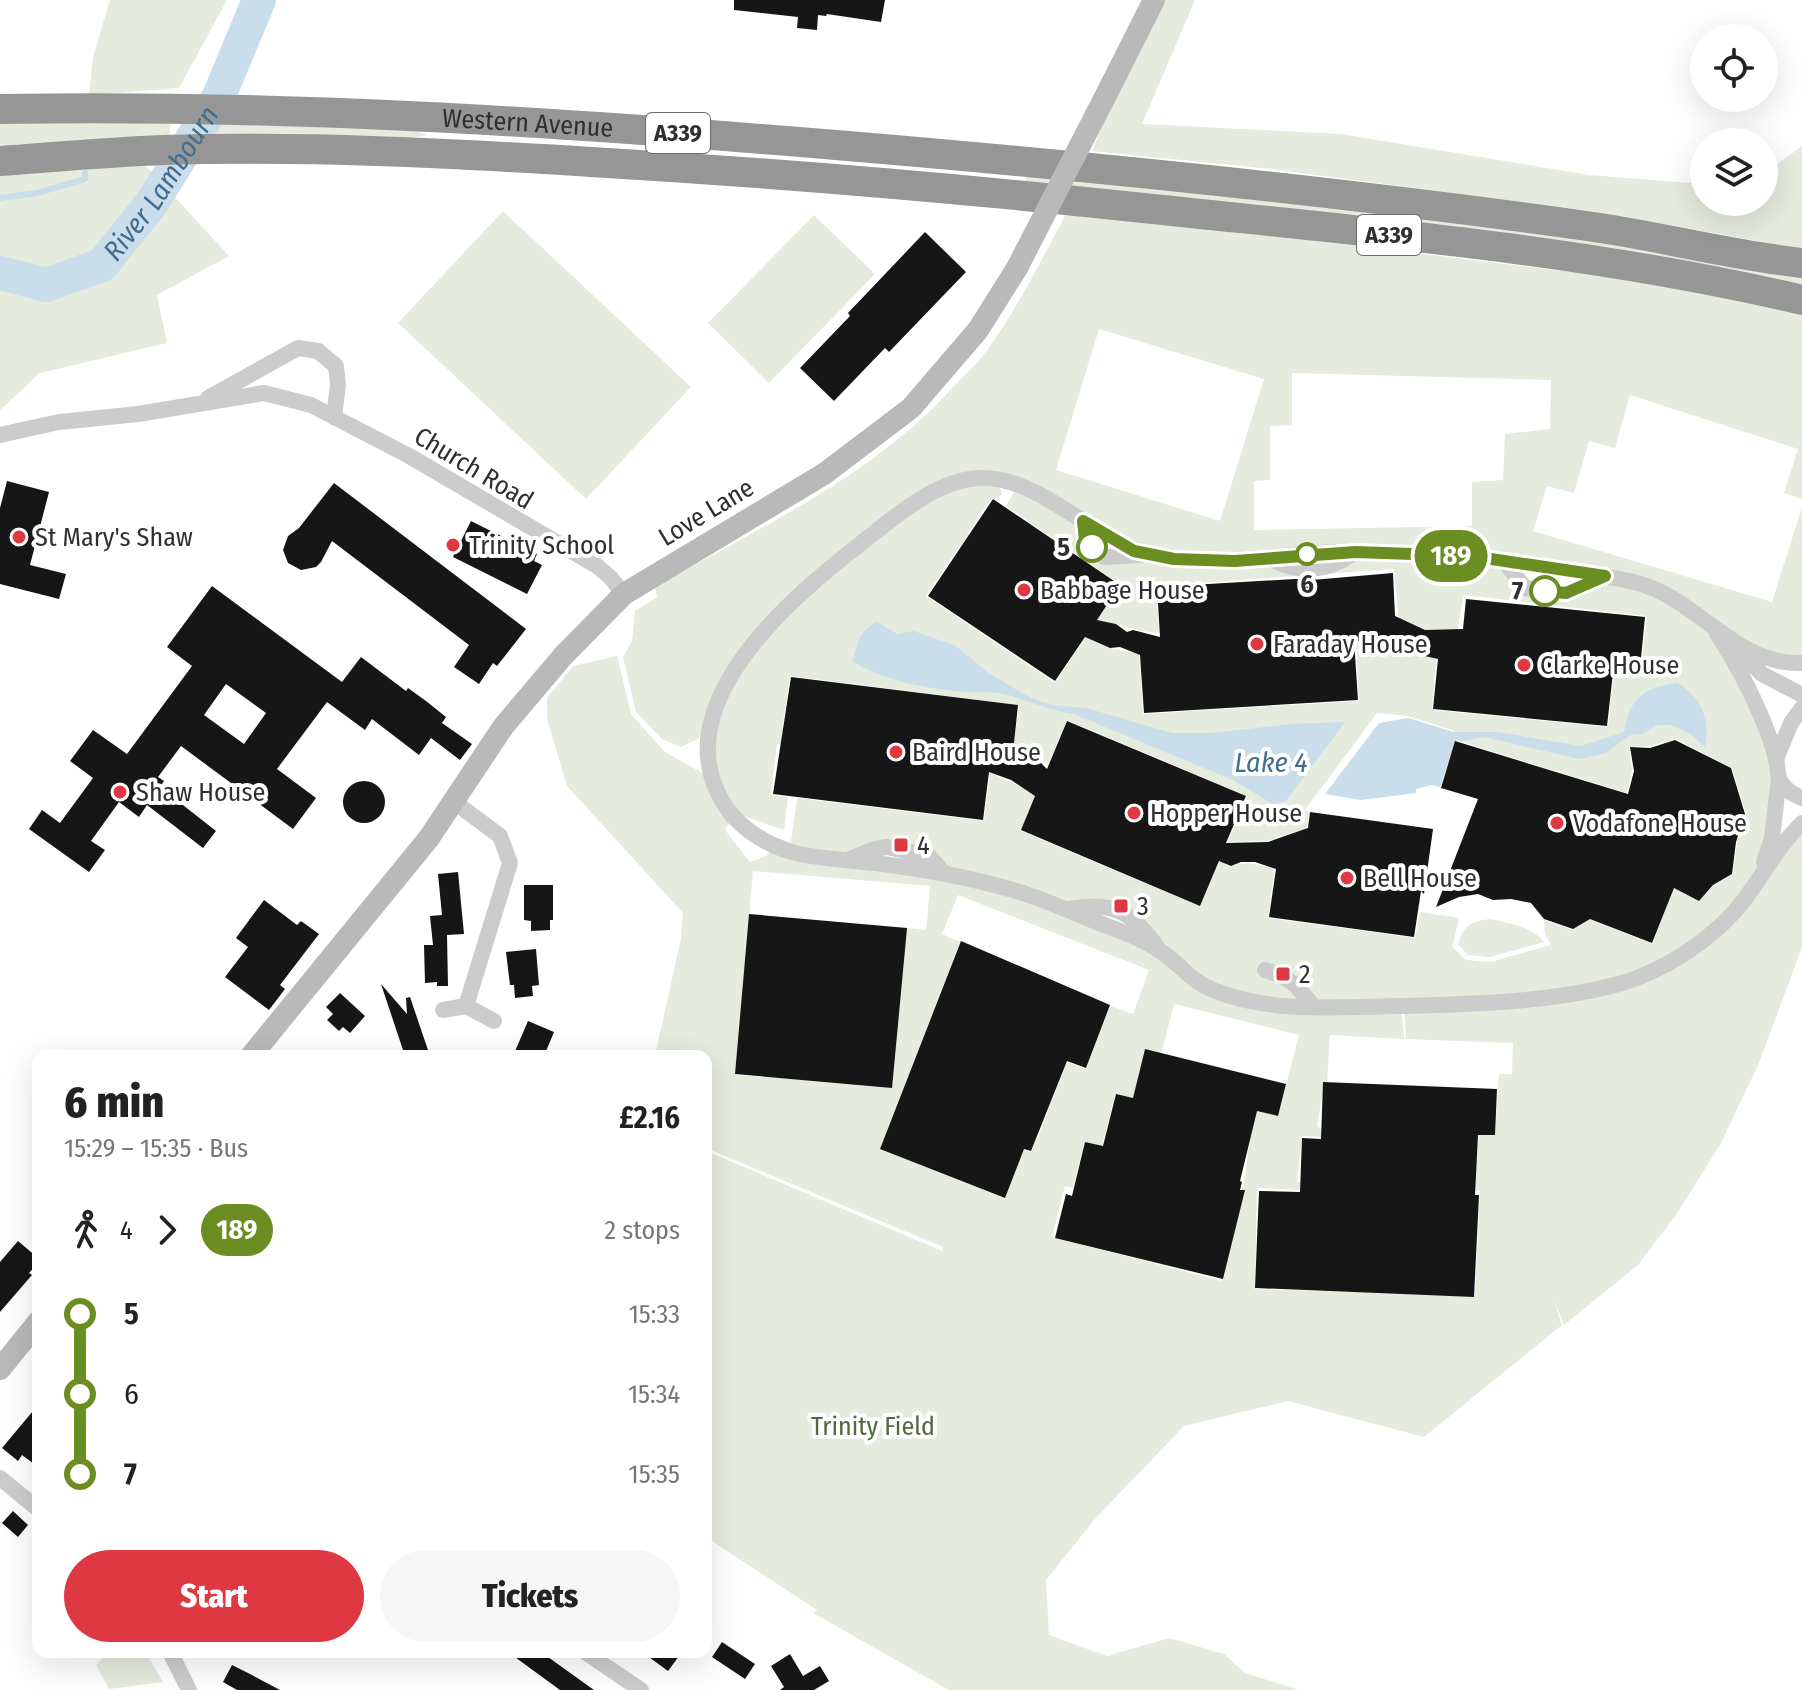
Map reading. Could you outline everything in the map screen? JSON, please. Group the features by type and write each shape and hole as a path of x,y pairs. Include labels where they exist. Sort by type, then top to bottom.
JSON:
{"highway":[{"name":"Western Avenue","path":"0,109 253,110 647,131 1102,170 1589,226 1802,263"},
{"name":"Western Avenue","path":"0,161 166,150 245,149 501,156 661,166 1008,194 1561,256 1670,273 1802,300"}],"street":[{"name":"Love Lane","path":"256,1050 429,838 503,727 563,656 624,594 824,474 911,408 978,330 1017,268 1154,0"},
{"name":"Church Road","path":"196,404 298,348 318,351 336,366 338,385 334,417"},
{"name":"Church Road","path":"0,435 59,422 264,393 311,405 411,457 597,566 624,594"},
{"path":"1802,695 1762,674 1726,637 1679,601 1657,589 1605,576 1471,556 1355,552 1195,561 1147,554 1121,545 1047,498 990,478 954,483 910,508 834,564 783,609 749,649 723,693 710,726 708,757 715,789 735,819 762,840 801,854 943,872 1021,893 1067,909 1159,950 1200,984 1217,992 1260,1004 1314,1007 1456,1005 1543,997 1618,984 1664,965 1704,940 1737,909 1779,849 1802,823"},
{"path":"1504,561 1525,588 1566,593 1605,576"},
{"path":"1712,626 1743,677 1776,759 1779,778 1772,838 1754,886"},
{"path":"1726,637 1770,659 1802,663"},
{"path":"1776,759 1791,723 1802,708"},
{"path":"1779,778 1785,788 1802,798"},
{"path":"453,801 500,836 510,863 466,1006"},
{"path":"1265,970 1294,982 1314,1007"},
{"path":"443,1010 466,1006 494,1021"},
{"path":"0,1369 32,1329"},
{"path":"0,1478 32,1504"},
{"path":"173,1658 189,1690"},
{"path":"594,1658 641,1690"}],"green space":[{"path":"110,0 227,0 179,88 89,95 93,57"},
{"path":"1161,0 1195,0 1142,124 1341,134 1589,175 1690,183 1690,216 1778,216 1778,164 1802,146 1802,249 1591,211 1271,169 1092,151 1114,97"},
{"path":"215,119 405,128 428,135 397,140 215,138"},
{"path":"0,121 171,122 169,138 0,150"},
{"path":"145,165 229,256 157,295 167,343 40,373 0,410 0,171"},
{"path":"1027,174 1500,226 1802,274 1802,287 1025,185"},
{"path":"503,211 691,387 586,499 398,323"},
{"path":"1066,214 1664,283 1802,315 1802,499 1784,493 1798,449 1630,395 1615,448 1589,441 1574,493 1547,486 1533,531 1772,602 1802,507 1802,661 1779,660 1680,599 1503,559 1147,553 1058,503 962,477 780,607 698,739 681,747 662,739 636,712 623,657 632,641 635,611 657,597 655,587 815,497 890,446 925,416 974,365 1001,330","holes":["1099,329 1264,379 1220,521 1056,470","1292,373 1551,380 1550,429 1505,434 1503,480 1472,482 1472,526 1254,530 1254,481 1270,480 1270,426 1292,425"]},
{"path":"814,215 875,274 769,383 708,323"},
{"path":"962,482 1000,488 1002,494 997,500 992,498 926,596 1055,683 1086,637 1105,646 1139,653 1143,714 1359,701 1356,638 1437,651 1432,710 1608,727 1614,672 1610,671 1612,656 1642,659 1647,616 1463,595 1457,636 1399,626 1394,569 1156,586 1159,633 1143,631 1098,619 1121,585 1006,506 1017,487 1082,521 1104,557 1356,554 1501,564 1523,591 1567,596 1606,578 1636,584 1711,627 1775,759 1763,862 1737,908 1664,965 1543,996 1304,1006 1200,983 1135,917 1067,908 887,846 848,859 790,849 797,798 984,821 990,773 1020,786 1023,783 1040,783 1021,831 1200,906 1223,854 1224,864 1230,867 1255,864 1270,868 1275,865 1268,918 1415,938 1420,912 1459,918 1452,947 1466,960 1490,962 1551,945 1545,934 1544,920 1572,930 1581,924 1572,912 1652,944 1674,888 1699,901 1713,886 1733,874 1737,842 1746,814 1732,768 1676,739 1629,747 1632,771 1627,793 1456,740 1454,731 1408,716 1377,713 1305,810 1309,811 1304,851 1297,847 1296,831 1267,841 1228,842 1247,796 1067,720 1048,764 1024,746 1014,743 1019,705 790,676 782,729 811,733 810,747 777,744 771,795 788,797 784,830 741,815 726,801 712,757 715,727 738,673 768,634 884,527"},
{"name":"Trinity Field","path":"617,656 631,714 665,752 706,775 731,821 725,830 750,862 766,856 775,846 943,873 1127,935 1216,993 1401,1007 1404,1039 1330,1035 1327,1082 1324,1083 1317,1127 1325,1129 1324,1137 1302,1136 1297,1182 1322,1183 1321,1191 1257,1188 1255,1289 1475,1295 1480,1191 1474,1190 1479,1134 1495,1134 1499,1074 1512,1074 1513,1043 1406,1039 1404,1007 1542,999 1684,958 1802,828 1802,947 1759,1063 1721,1143 1676,1215 1638,1265 1564,1325 1554,1300 1562,1325 1424,1437 1288,1401 1184,1426 1095,1519 1046,1580 1049,1635 1107,1656 1169,1638 1224,1654 1245,1673 1299,1690 949,1690 813,1613 817,1610 712,1541 712,1154 942,1251 943,1247 712,1151 712,1050 656,1050 681,938 683,913 567,786 547,719 547,698 573,666","holes":["753,871 930,886 926,930 906,928 891,1086 735,1075","958,895 1149,970 1133,1014 1110,1006 1086,1069 1067,1062 1032,1152 1024,1149 1004,1198 880,1149 960,942 942,934","1174,1004 1299,1035 1278,1116 1254,1110 1244,1181 1231,1235 1234,1236 1222,1281 1052,1237 1065,1186 1073,1188 1084,1142 1102,1146 1115,1094 1133,1098 1144,1050 1161,1054"]},
{"path":"1491,919 1527,929 1544,942 1490,957 1468,955 1458,944 1463,932 1473,923"},
{"path":"102,1658 149,1658 163,1682 109,1689 96,1665"}],"water":[{"name":"Lake 4","path":"877,622 897,634 914,631 956,646 987,672 1031,698 1051,705 1086,708 1172,733 1213,733 1292,724 1345,722 1286,801 1273,804 1233,780 1074,714 998,693 965,692 907,683 866,669 853,662 854,655 863,633"},
{"path":"1677,683 1692,695 1702,710 1707,728 1705,747 1690,734 1671,725 1657,725 1642,734 1630,735 1606,753 1580,759 1484,737 1456,740 1440,787 1431,785 1416,789 1416,793 1361,800 1325,794 1379,723 1408,718 1454,732 1498,732 1581,746 1624,732 1630,710 1640,696"}],"building":[{"path":"734,0 885,0 881,22 818,15 817,30 797,28 798,17 734,10"},
{"path":"925,232 966,272 889,352 885,348 834,401 800,368"},
{"name":"St Mary's Shaw","path":"7,481 49,492 30,565 66,574 59,599 0,584 0,508"},
{"path":"334,483 526,629 497,666 493,663 479,684 454,667 469,645 332,541 316,567 301,570 288,563 283,550 288,536 299,528"},
{"path":"993,499 1120,585 1097,620 1116,624 1127,632 1133,630 1160,637 1157,587 1393,573 1395,616 1425,630 1463,629 1466,599 1645,617 1641,658 1615,655 1607,726 1433,709 1438,659 1354,640 1358,700 1144,713 1140,655 1120,647 1110,648 1085,637 1055,681 928,596"},
{"path":"471,521 537,554 534,561 542,565 527,594 453,557"},
{"path":"212,586 342,682 361,657 406,691 408,688 426,701 446,717 442,723 472,744 460,760 431,738 419,755 372,719 365,730 327,702 277,769 316,798 293,829 181,746 158,777 164,781 160,787 216,831 203,848 147,805 139,817 119,802 91,841 105,850 89,872 29,829 42,810 60,823 93,778 70,761 93,730 127,754 192,666 167,647","holes":["226,684 266,713 244,744 204,715"]},
{"path":"791,677 1018,705 1014,743 1023,745 1047,769 1067,721 1246,796 1226,843 1268,842 1308,828 1310,812 1433,829 1414,937 1269,917 1276,869 1255,862 1231,866 1219,861 1200,906 1021,830 1035,796 1011,780 989,772 983,820 773,794"},
{"name":"Vodafone House","path":"1675,740 1731,768 1745,814 1736,842 1732,874 1713,885 1699,901 1674,888 1652,943 1590,919 1573,929 1544,919 1531,903 1511,899 1493,900 1478,894 1459,897 1436,907 1478,799 1441,788 1455,741 1628,794 1634,771 1630,747 1650,748"},
{"path":"364,781 379,787 385,802 379,817 364,823 349,817 343,802 349,787"},
{"path":"458,872 464,934 447,935 448,986 437,986 437,982 425,983 424,945 433,945 430,916 442,915 438,874"},
{"path":"524,885 553,885 550,930 531,931 531,921 524,920"},
{"path":"264,900 297,925 301,921 319,934 280,985 285,989 269,1010 225,977 248,947 236,938"},
{"path":"749,914 907,928 892,1088 735,1074"},
{"path":"961,941 1110,1005 1086,1068 1067,1061 1031,1151 1024,1149 1005,1198 880,1149"},
{"path":"536,949 539,985 532,986 533,996 515,998 514,985 510,985 506,952"},
{"path":"381,984 407,1014 406,998 410,997 428,1050 403,1050"},
{"path":"340,993 365,1016 350,1033 343,1027 339,1031 327,1020 333,1014 326,1007"},
{"path":"528,1021 554,1032 546,1050 516,1050"},
{"path":"1145,1049 1286,1084 1278,1116 1257,1111 1240,1181 1240,1190 1245,1190 1223,1279 1055,1238 1066,1194 1072,1196 1085,1142 1103,1146 1116,1094 1133,1098"},
{"path":"1323,1082 1497,1089 1495,1135 1478,1135 1475,1195 1479,1195 1474,1297 1255,1288 1259,1191 1300,1192 1302,1138 1321,1139"},
{"path":"18,1241 32,1253 32,1270 29,1273 32,1275 0,1312 0,1262"},
{"path":"32,1412 32,1462 22,1455 18,1461 2,1448"},
{"path":"13,1511 28,1525 18,1537 2,1523"},
{"path":"722,1642 755,1664 745,1679 712,1657"},
{"path":"790,1654 803,1676 820,1666 829,1681 814,1690 780,1690 784,1687 771,1666"},
{"path":"516,1658 549,1658 594,1690 560,1690"},
{"path":"650,1658 678,1658 668,1671"},
{"path":"232,1665 280,1690 237,1690 223,1682"}],"waterway":[{"name":"River Lambourn","path":"0,273 46,285 102,265 151,204 219,96 259,0"},
{"path":"0,198 37,193 85,179 85,173"}],"bus line":[{"name":"189","path":"1092,547 1085,540 1083,521 1134,551 1174,559 1235,561 1378,552 1471,556 1605,576 1566,593 1545,591"}],"place":[{"name":"St Mary's Shaw","path":"19,537"},
{"name":"Trinity School","path":"453,545"},
{"name":"5","path":"1092,547"},
{"name":"6","path":"1307,554"},
{"name":"Babbage House","path":"1024,590"},
{"name":"7","path":"1545,591"},
{"name":"Faraday House","path":"1257,644"},
{"name":"Clarke House","path":"1524,665"},
{"name":"Baird House","path":"896,752"},
{"name":"Shaw House","path":"120,792"},
{"name":"Hopper House","path":"1134,813"},
{"name":"Vodafone House","path":"1557,823"},
{"name":"4","path":"901,845"},
{"name":"Bell House","path":"1347,878"},
{"name":"3","path":"1121,906"},
{"name":"2","path":"1283,974"}]}
